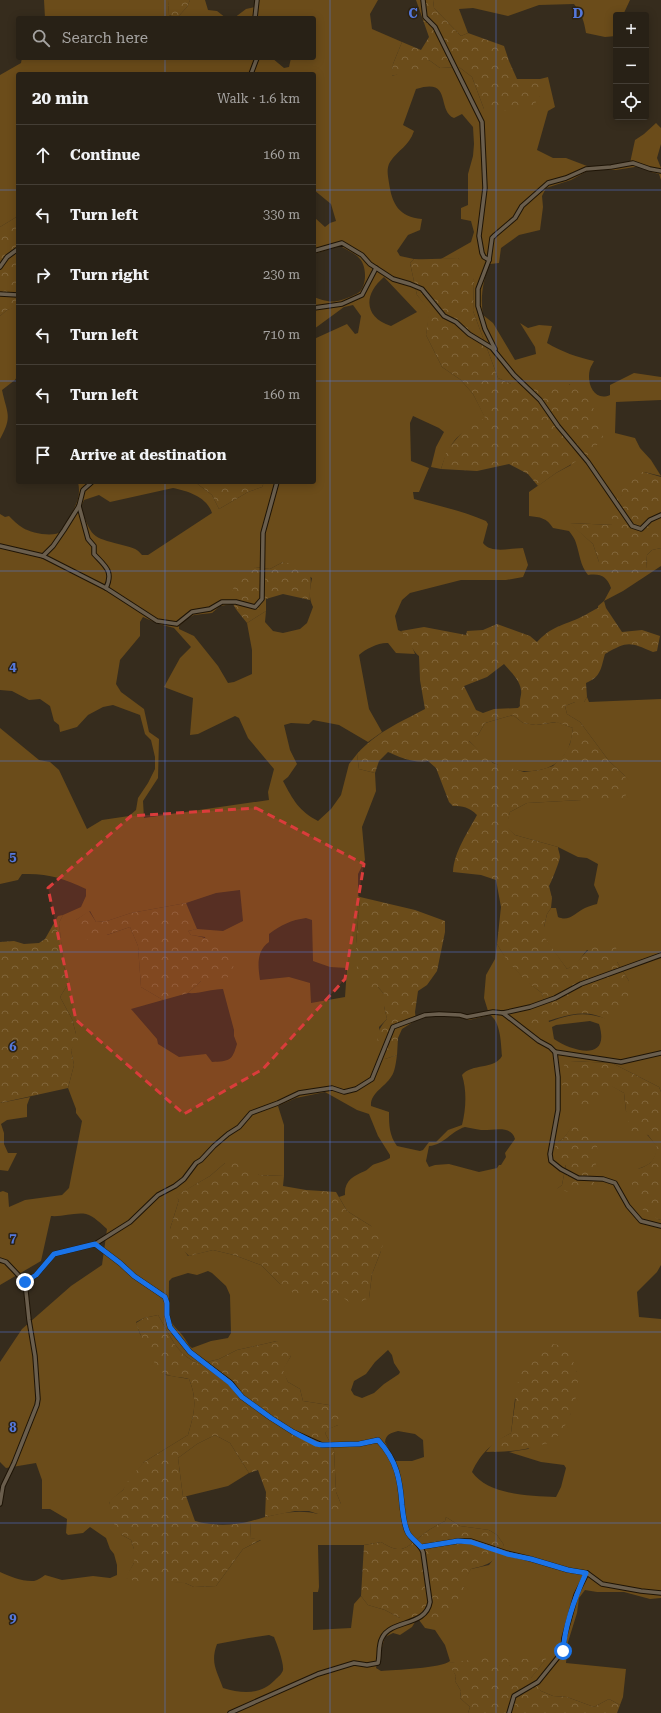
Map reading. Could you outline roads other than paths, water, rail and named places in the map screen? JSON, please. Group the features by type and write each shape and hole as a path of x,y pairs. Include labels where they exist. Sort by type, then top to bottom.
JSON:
{"street":[{"path":"255,16 257,0"},
{"path":"423,0 425,17 435,27 482,122 485,188 479,236 482,253 484,257 489,260"},
{"path":"252,72 256,60"},
{"path":"498,354 485,329 478,306 478,289 489,260 492,238 494,235 515,218 522,206 548,183 566,178 586,169 633,163 661,171"},
{"path":"316,250 342,243 362,255 370,264 393,279 422,289 444,316 456,322 469,334 492,348 514,375 540,400 558,426 588,462 632,526 641,529 650,520 661,515"},
{"path":"0,267 7,257 16,250"},
{"path":"316,308 342,304 362,295 376,268"},
{"path":"0,294 16,295"},
{"path":"44,556 57,541 79,506 83,490 90,484"},
{"path":"0,546 44,556 106,588 157,621 177,624 192,612 210,609 222,602 236,602 255,607 262,600 263,533 277,484"},
{"path":"79,506 88,539 94,546 94,554 108,571 110,579 106,588"},
{"path":"25,1282 36,1275 54,1254 95,1244 130,1222 158,1195 175,1186 184,1179 196,1163 228,1134 239,1127 251,1113 299,1093 332,1088 344,1092 356,1089 372,1079 393,1027 425,1015 460,1015 467,1017 493,1012 503,1013 530,1007 555,998 581,984 661,955"},
{"path":"503,1013 528,1034 555,1052 621,1062 661,1053"},
{"path":"555,1052 558,1077 558,1110 550,1154 551,1160 561,1170 578,1178 603,1179 615,1184 628,1206 641,1221 661,1226"},
{"path":"95,1244 134,1276 165,1297 170,1327 190,1352 230,1383 242,1397 271,1418 316,1444 359,1444 378,1440 387,1449 396,1466 400,1484 403,1515 408,1533 421,1547 426,1564 426,1577 430,1602 429,1608 424,1615 391,1629 382,1636 378,1663 367,1665 354,1663 318,1674 230,1713"},
{"path":"0,1260 6,1262 25,1282 35,1356 38,1399 14,1463 3,1486 0,1504"},
{"path":"421,1547 458,1541 471,1542 507,1554 531,1559 568,1570 586,1573 602,1584 661,1593"},
{"path":"509,1713 514,1696 538,1682 563,1651 564,1638 576,1595 586,1573"}]}
